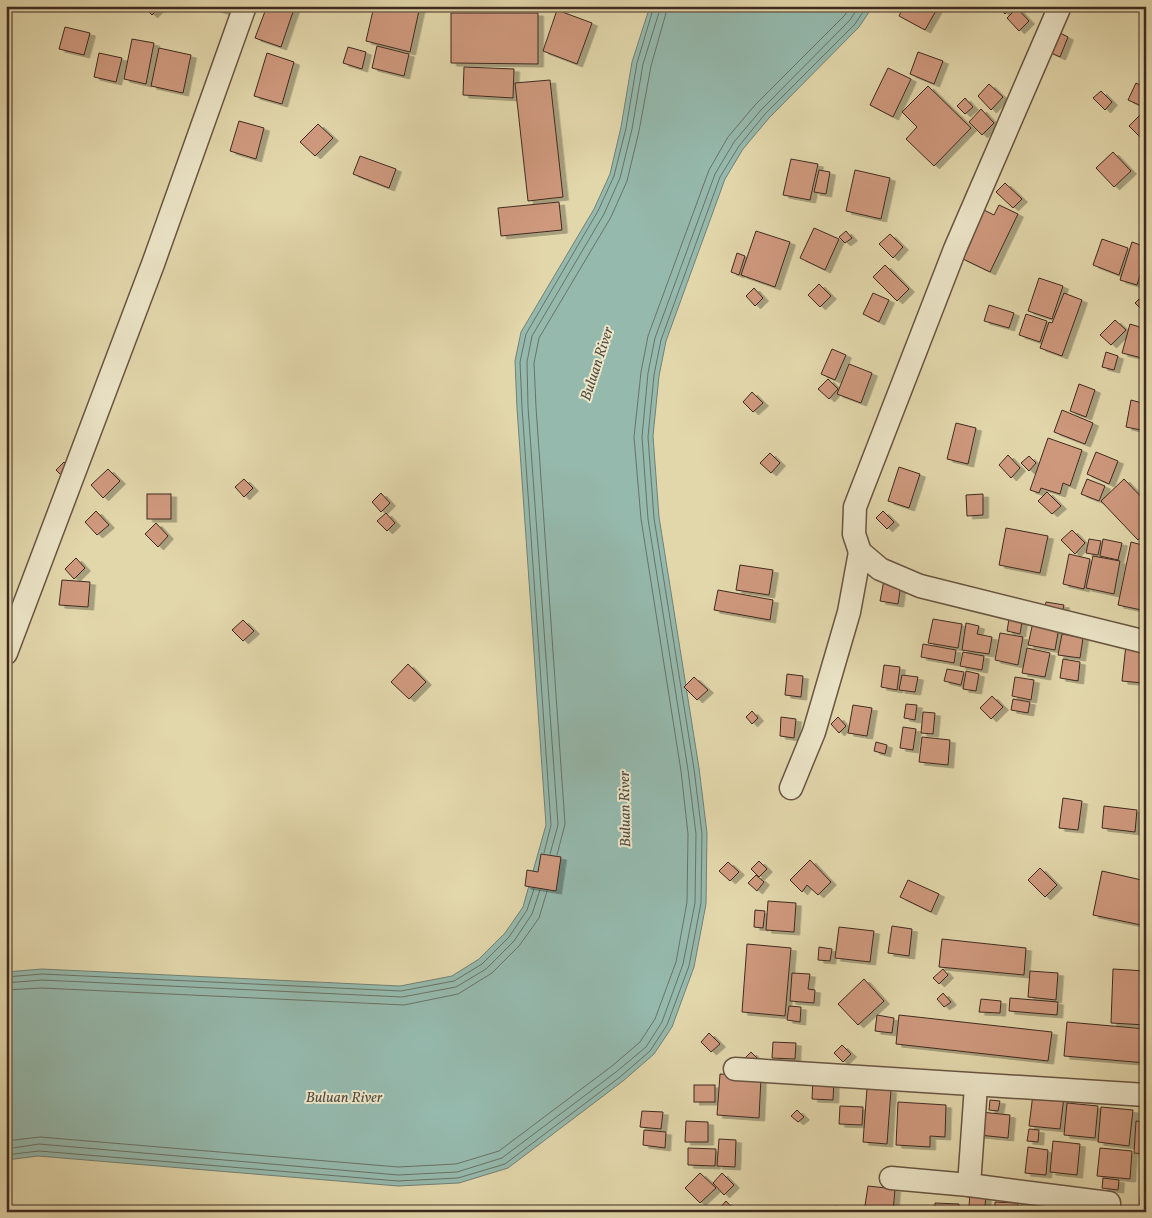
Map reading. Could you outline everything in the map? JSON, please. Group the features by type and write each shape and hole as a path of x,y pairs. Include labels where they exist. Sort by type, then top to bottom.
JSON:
{"street":[{"path":"6,653 153,264 245,6"},
{"path":"791,788 814,732 849,612 860,552 854,534 855,506 955,249 1060,6"},
{"path":"860,552 880,569 920,586 1146,642"},
{"path":"735,1069 976,1086 1146,1095"},
{"path":"969,1185 976,1086"},
{"path":"890,1178 969,1185 1109,1203"}],"water":[{"name":"Buluan River","path":"650,6 873,6 859,27 769,118 743,149 725,179 666,341 659,376 653,436 659,517 699,768 707,833 706,904 694,967 672,1027 654,1054 623,1081 508,1168 459,1183 398,1186 38,1156 6,1160 6,972 42,969 400,986 452,976 479,959 505,933 523,907 546,825 515,361 521,332 594,209 610,174 621,127 632,62"}],"building":[{"path":"147,6 160,7 152,15 145,8"},
{"path":"203,6 227,6 226,12"},
{"path":"267,6 295,6 281,47 255,38"},
{"path":"374,6 420,6 410,52 366,41"},
{"path":"904,6 932,6 937,9 925,30 899,16"},
{"path":"998,6 1013,6 1005,14"},
{"path":"1017,8 1029,21 1019,31 1007,18"},
{"path":"557,10 592,23 577,64 543,51"},
{"path":"451,13 538,13 538,64 451,63"},
{"path":"65,27 90,33 84,55 59,49"},
{"path":"1054,30 1068,37 1060,57 1045,50"},
{"path":"132,39 154,43 146,84 124,79"},
{"path":"377,46 409,54 404,76 372,68"},
{"path":"348,47 366,52 362,69 343,63"},
{"path":"159,48 191,55 183,93 151,86"},
{"path":"918,52 943,61 934,84 910,74"},
{"path":"99,53 122,58 116,82 94,77"},
{"path":"267,53 294,62 282,104 254,96"},
{"path":"464,67 514,69 513,98 463,95"},
{"path":"888,68 911,79 893,117 870,105"},
{"path":"550,80 563,197 528,201 515,83"},
{"path":"1136,83 1146,88 1146,108 1128,100"},
{"path":"989,84 1003,97 991,110 978,96"},
{"path":"928,86 971,128 934,166 906,139 917,127 902,112"},
{"path":"1101,91 1112,102 1105,110 1093,98"},
{"path":"965,98 973,107 965,114 957,106"},
{"path":"981,109 994,123 982,135 969,122"},
{"path":"1144,111 1146,113 1146,139 1144,141 1129,126"},
{"path":"239,121 264,128 256,159 230,151"},
{"path":"318,124 333,138 315,156 300,142"},
{"path":"1113,152 1131,171 1114,187 1096,168"},
{"path":"360,156 396,169 389,188 353,174"},
{"path":"791,159 818,164 810,200 783,195"},
{"path":"819,170 830,172 826,194 814,192"},
{"path":"855,170 890,178 881,219 846,211"},
{"path":"1005,183 1022,199 1013,208 996,192"},
{"path":"559,202 562,230 501,236 498,208"},
{"path":"999,205 1018,214 990,272 961,258 984,210 994,215"},
{"path":"814,228 839,239 825,270 800,258"},
{"path":"756,231 790,242 775,287 741,275"},
{"path":"846,231 852,238 845,243 839,237"},
{"path":"890,234 903,247 893,258 879,244"},
{"path":"1102,239 1128,248 1119,275 1093,265"},
{"path":"1132,242 1146,247 1146,256 1137,285 1120,280"},
{"path":"737,253 745,256 739,275 731,272"},
{"path":"885,265 909,289 897,301 873,277"},
{"path":"1039,278 1063,286 1052,319 1028,311"},
{"path":"819,284 831,296 820,307 808,295"},
{"path":"754,288 763,298 755,306 746,296"},
{"path":"873,293 889,300 879,322 863,314"},
{"path":"1064,293 1082,300 1062,356 1040,348 1049,322 1052,323"},
{"path":"1139,299 1144,304 1140,308 1135,303"},
{"path":"989,305 1014,313 1009,328 984,321"},
{"path":"1026,314 1047,321 1040,342 1019,335"},
{"path":"1115,320 1126,330 1111,345 1100,335"},
{"path":"1130,324 1146,329 1146,359 1122,353"},
{"path":"832,349 846,355 835,380 821,374"},
{"path":"1106,352 1118,356 1114,370 1102,367"},
{"path":"849,364 872,373 861,403 837,394"},
{"path":"828,379 838,389 829,399 818,389"},
{"path":"1079,384 1095,390 1086,417 1070,411"},
{"path":"752,392 763,403 753,412 743,402"},
{"path":"1131,400 1146,404 1146,431 1126,427"},
{"path":"1062,410 1093,423 1085,444 1054,432"},
{"path":"956,423 976,428 968,464 947,459"},
{"path":"1048,438 1082,450 1070,486 1063,483 1060,494 1041,488 1039,493 1030,490"},
{"path":"1096,452 1118,461 1109,484 1087,474"},
{"path":"770,453 780,463 771,473 760,463"},
{"path":"1008,455 1020,468 1011,478 999,465"},
{"path":"1029,456 1036,463 1029,471 1021,463"},
{"path":"64,462 71,469 63,477 56,470"},
{"path":"899,467 920,474 909,508 888,501"},
{"path":"108,469 120,481 103,498 91,485"},
{"path":"244,479 253,488 244,497 235,487"},
{"path":"1087,479 1105,486 1099,501 1081,494"},
{"path":"1124,479 1146,502 1146,532 1138,540 1101,501"},
{"path":"1047,492 1061,506 1052,514 1038,501"},
{"path":"381,493 390,503 381,512 372,502"},
{"path":"147,494 171,494 171,519 147,519"},
{"path":"983,494 983,515 967,516 966,495"},
{"path":"96,511 109,525 97,535 85,522"},
{"path":"883,511 894,522 887,529 876,518"},
{"path":"386,513 395,523 387,531 377,521"},
{"path":"156,523 168,536 158,547 145,534"},
{"path":"1006,528 1048,536 1040,573 999,565"},
{"path":"1072,530 1085,543 1075,554 1061,540"},
{"path":"1089,539 1101,541 1098,555 1086,553"},
{"path":"1103,539 1122,543 1118,560 1100,556"},
{"path":"1131,542 1146,546 1146,611 1118,605"},
{"path":"1069,554 1090,559 1084,589 1063,584"},
{"path":"1093,556 1120,561 1114,594 1086,588"},
{"path":"76,558 85,568 74,579 65,569"},
{"path":"740,565 773,570 769,595 736,590"},
{"path":"62,580 90,582 88,607 59,605"},
{"path":"884,580 901,584 898,604 880,601"},
{"path":"718,590 773,600 770,620 714,610"},
{"path":"1046,602 1064,605 1061,618 1044,614"},
{"path":"1010,613 1023,616 1020,634 1007,631"},
{"path":"933,619 962,624 958,648 928,643"},
{"path":"243,620 254,631 243,641 232,630"},
{"path":"1033,622 1059,627 1055,650 1028,645"},
{"path":"966,623 979,626 977,634 992,637 989,654 962,650"},
{"path":"1000,633 1023,637 1018,665 995,660"},
{"path":"1062,634 1083,638 1080,658 1058,655"},
{"path":"923,644 956,650 954,663 921,657"},
{"path":"1126,645 1146,647 1143,683 1122,681"},
{"path":"1027,648 1050,653 1045,677 1022,673"},
{"path":"963,652 984,656 982,670 960,666"},
{"path":"1063,659 1080,662 1078,681 1060,678"},
{"path":"408,664 426,682 409,699 391,682"},
{"path":"884,665 900,667 897,690 881,687"},
{"path":"947,669 964,672 961,685 944,681"},
{"path":"966,671 979,674 976,691 963,689"},
{"path":"787,674 803,676 801,697 785,695"},
{"path":"902,675 918,677 915,692 899,690"},
{"path":"694,677 708,690 697,700 684,687"},
{"path":"1015,677 1034,680 1031,700 1012,696"},
{"path":"992,696 1003,707 991,719 980,708"},
{"path":"1013,699 1030,702 1028,713 1011,710"},
{"path":"906,704 917,705 915,720 904,718"},
{"path":"853,705 872,708 867,736 848,733"},
{"path":"752,711 758,718 752,724 746,717"},
{"path":"923,712 935,713 933,734 921,733"},
{"path":"781,717 796,719 794,738 780,736"},
{"path":"838,717 846,726 839,733 831,724"},
{"path":"903,727 916,729 913,750 900,748"},
{"path":"922,737 950,740 948,765 919,762"},
{"path":"876,742 887,745 885,754 874,751"},
{"path":"1063,798 1082,801 1078,830 1059,828"},
{"path":"1104,806 1137,810 1135,832 1102,828"},
{"path":"541,854 561,857 556,891 525,886 527,870 538,872"},
{"path":"810,860 831,882 818,895 807,885 802,892 790,880"},
{"path":"759,861 767,869 759,877 751,869"},
{"path":"728,862 739,872 730,881 719,871"},
{"path":"1040,868 1057,885 1045,897 1028,880"},
{"path":"1102,871 1146,881 1146,926 1093,915"},
{"path":"756,875 764,882 757,891 748,883"},
{"path":"908,880 939,894 931,912 900,897"},
{"path":"768,901 796,903 794,932 766,930"},
{"path":"755,910 765,911 763,928 754,927"},
{"path":"892,926 912,929 909,956 888,953"},
{"path":"839,927 874,931 870,962 835,958"},
{"path":"942,939 1026,948 1024,975 939,967"},
{"path":"747,944 791,948 785,1016 742,1012"},
{"path":"819,947 832,949 830,961 818,960"},
{"path":"943,969 948,975 939,984 933,978"},
{"path":"1113,969 1146,971 1146,1025 1111,1023"},
{"path":"1030,971 1058,973 1056,1000 1028,997"},
{"path":"792,973 810,974 808,989 815,990 814,1003 790,1001"},
{"path":"864,979 884,1001 858,1025 838,1004"},
{"path":"943,993 951,1002 944,1007 937,999"},
{"path":"1010,998 1058,1002 1057,1015 1009,1011"},
{"path":"981,999 1001,1001 1000,1013 979,1012"},
{"path":"789,1006 801,1007 800,1022 787,1020"},
{"path":"877,1015 894,1018 892,1033 875,1031"},
{"path":"899,1015 1052,1032 1048,1061 896,1044"},
{"path":"1067,1022 1146,1029 1146,1063 1064,1056"},
{"path":"709,1033 720,1044 711,1052 701,1042"},
{"path":"773,1042 796,1043 795,1059 772,1058"},
{"path":"842,1045 851,1054 843,1062 834,1053"},
{"path":"751,1052 758,1059 752,1065 745,1058"},
{"path":"720,1074 761,1077 759,1118 717,1115"},
{"path":"813,1078 834,1079 833,1100 812,1099"},
{"path":"694,1085 715,1085 715,1102 694,1102"},
{"path":"867,1088 891,1090 887,1144 863,1142"},
{"path":"1033,1094 1064,1097 1060,1129 1029,1126"},
{"path":"990,1100 1000,1101 998,1111 989,1110"},
{"path":"898,1102 946,1105 945,1137 930,1136 930,1147 896,1145"},
{"path":"1067,1103 1098,1106 1095,1138 1064,1135"},
{"path":"840,1106 863,1107 862,1125 839,1124"},
{"path":"1101,1107 1133,1110 1129,1146 1098,1142"},
{"path":"797,1110 804,1117 798,1122 791,1116"},
{"path":"642,1111 663,1112 661,1129 640,1127"},
{"path":"981,1112 1010,1115 1008,1138 979,1135"},
{"path":"686,1121 708,1122 708,1142 685,1142"},
{"path":"1136,1121 1146,1122 1146,1154 1134,1153"},
{"path":"1029,1129 1039,1130 1038,1142 1027,1141"},
{"path":"644,1130 666,1132 665,1148 643,1145"},
{"path":"719,1139 736,1140 735,1167 717,1166"},
{"path":"1053,1141 1080,1144 1077,1175 1050,1172"},
{"path":"1028,1147 1048,1150 1046,1175 1025,1173"},
{"path":"688,1148 716,1149 715,1166 688,1165"},
{"path":"1100,1148 1132,1151 1130,1179 1097,1176"},
{"path":"700,1173 716,1188 700,1203 685,1188"},
{"path":"722,1173 734,1185 724,1195 713,1183"},
{"path":"1142,1173 1146,1173 1146,1212 1139,1211"},
{"path":"1103,1178 1119,1180 1118,1190 1102,1188"},
{"path":"868,1186 895,1189 893,1212 864,1212"},
{"path":"970,1192 986,1193 985,1208 969,1207"},
{"path":"726,1201 736,1212 716,1212"},
{"path":"995,1202 1018,1203 1017,1212 995,1212"},
{"path":"935,1203 959,1204 959,1212 935,1212"},
{"path":"835,1206 853,1208 853,1212 834,1212"}]}
